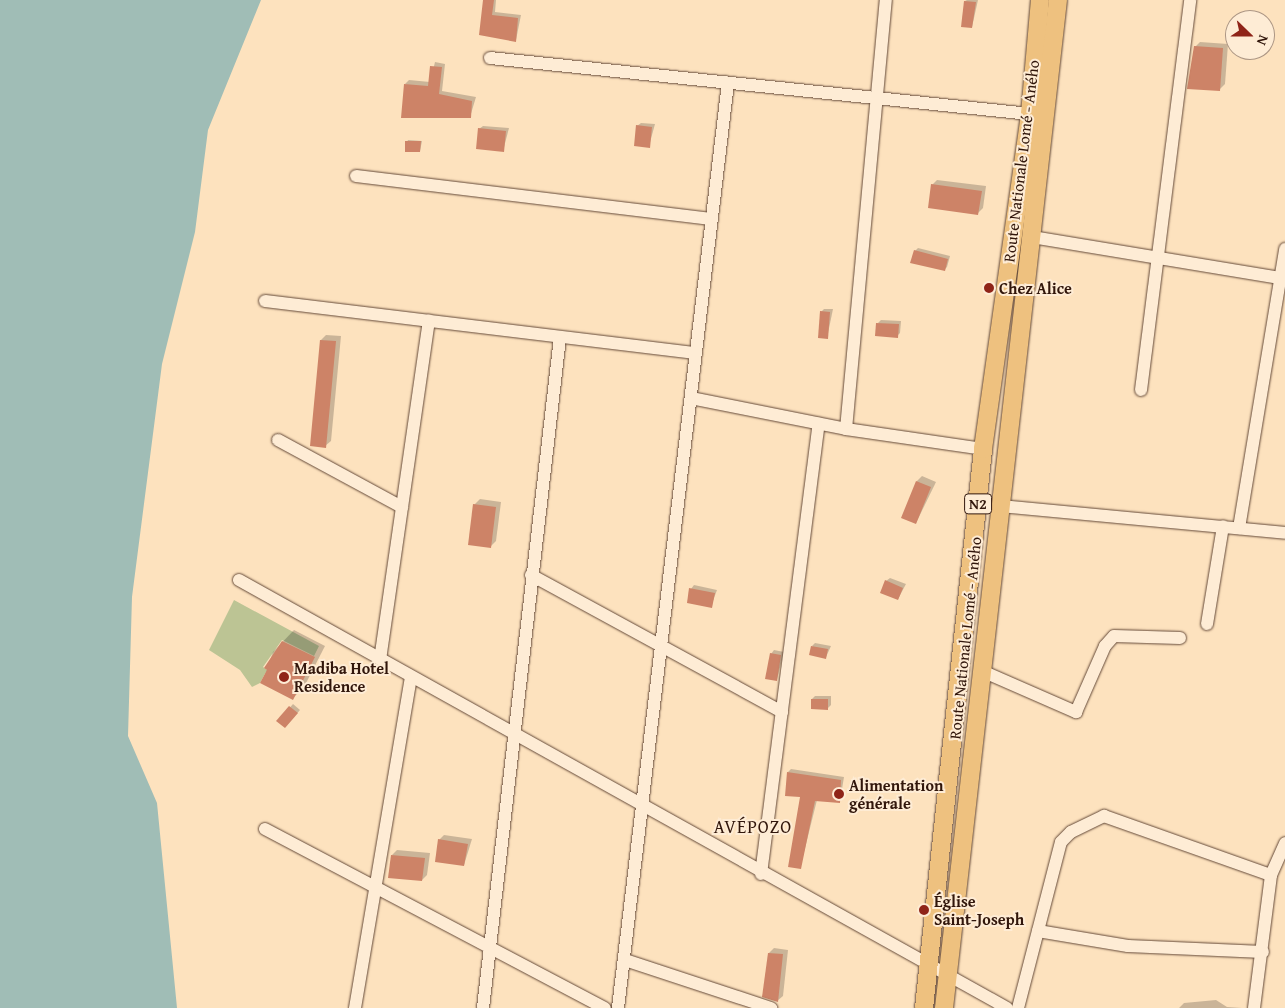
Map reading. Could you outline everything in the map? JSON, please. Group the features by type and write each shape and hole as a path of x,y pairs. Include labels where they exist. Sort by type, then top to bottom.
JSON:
{"highway":[{"name":"Route Nationale Lomé - Aného","path":"924,1008 927,960 952,772 983,449 1030,114 1040,0"},
{"name":"Route Nationale Lomé - Aného","path":"944,1008 1058,0"}],"street":[{"path":"846,429 886,0"},
{"path":"1141,390 1155,258 1190,0"},
{"path":"490,58 1030,114"},
{"path":"618,1008 728,83"},
{"path":"356,176 711,220"},
{"path":"1032,237 1283,278"},
{"path":"1239,528 1283,278 1285,249"},
{"path":"264,301 696,353"},
{"path":"380,660 429,321"},
{"path":"483,1008 531,575 560,337"},
{"path":"691,398 846,429 983,449"},
{"path":"761,874 819,424"},
{"path":"278,440 402,507"},
{"path":"1001,506 1285,533"},
{"path":"1207,624 1223,526"},
{"path":"531,575 782,712"},
{"path":"239,580 761,874 927,960 1007,1008"},
{"path":"982,671 1076,712 1106,646 1114,636 1180,638"},
{"path":"355,1008 411,677"},
{"path":"1018,1008 1061,842 1071,832 1104,816 1271,875"},
{"path":"265,829 604,1008"},
{"path":"1254,1008 1263,952 1271,875 1285,843"},
{"path":"1038,931 1128,946 1263,952"},
{"path":"624,960 771,1008"}],"green space":[{"path":"234,600 319,646 314,656 282,640 263,667 267,670 260,683 252,687 240,670 209,650"}],"water":[{"path":"0,0 261,0 208,130 195,232 162,364 132,597 128,736 157,803 177,1008 0,1008"}],"building":[{"path":"483,0 494,0 492,15 518,18 516,42 479,35"},
{"path":"964,1 976,2 972,28 961,27"},
{"path":"1194,46 1223,48 1220,91 1187,89"},
{"path":"430,66 442,67 439,94 472,101 471,118 401,118 404,84 428,86"},
{"path":"636,125 652,127 650,148 634,146"},
{"path":"478,128 506,131 504,152 476,149"},
{"path":"405,141 421,141 420,152 405,152"},
{"path":"931,184 982,191 978,215 928,208"},
{"path":"914,250 948,259 945,271 910,263"},
{"path":"820,311 830,312 828,339 818,338"},
{"path":"876,323 899,324 898,338 875,336"},
{"path":"320,340 336,341 326,448 310,446"},
{"path":"916,481 931,487 916,524 901,518"},
{"path":"473,504 496,507 491,548 468,545"},
{"path":"885,580 903,588 898,600 880,593"},
{"path":"689,588 715,593 712,608 687,603"},
{"name":"Madiba Hotel Residence","path":"282,641 315,657 293,700 260,683 267,670 264,668"},
{"path":"811,646 828,649 826,659 809,655"},
{"path":"770,653 781,655 777,681 765,679"},
{"path":"811,699 828,699 828,710 811,709"},
{"path":"289,706 298,713 285,728 276,721"},
{"path":"787,772 841,780 840,803 815,801 801,869 788,867 800,797 785,796"},
{"path":"438,839 468,844 464,866 435,862"},
{"path":"391,855 425,858 422,881 388,878"},
{"path":"768,953 783,954 778,1002 762,997"}],"place":[{"name":"Chez Alice","path":"989,288"},
{"name":"Madiba Hotel Residence","path":"284,677"},
{"name":"Alimentation générale","path":"839,794"},
{"name":"Église Saint-Joseph","path":"924,910"}],"district":[{"name":"AVÉPOZO","path":"753,827"}]}
